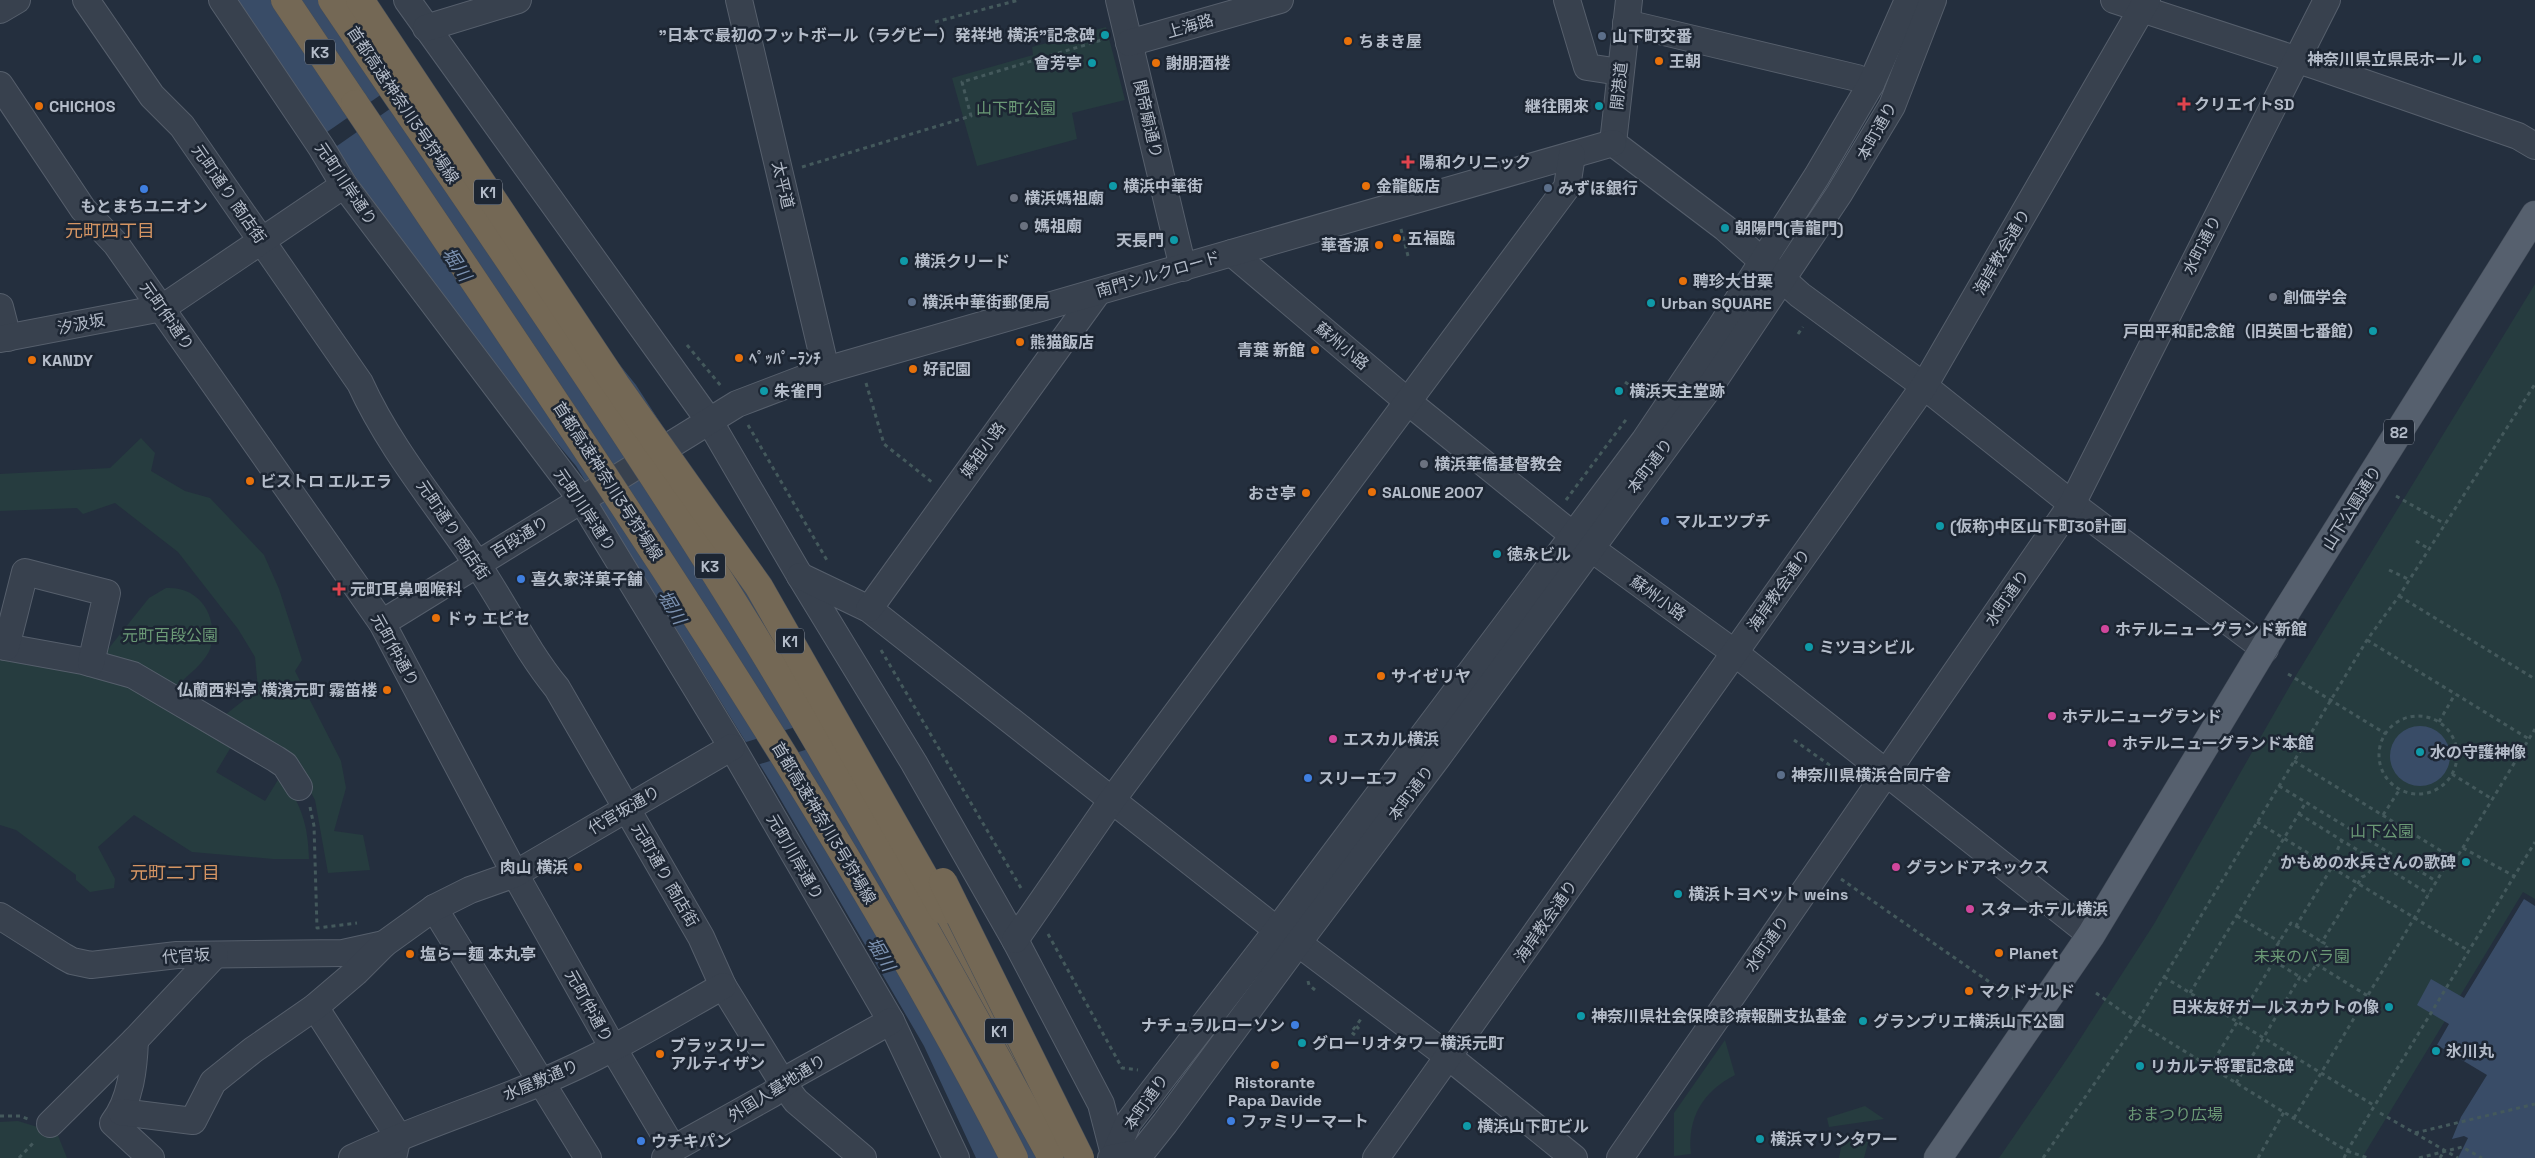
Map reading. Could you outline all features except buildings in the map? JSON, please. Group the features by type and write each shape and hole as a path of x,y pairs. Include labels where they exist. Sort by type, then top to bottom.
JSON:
{"highway":[{"name":"首都高速神奈川3号狩場線","path":"285,0 574,429 709,636 923,987 1014,1158"},
{"path":"300,0 355,104"},
{"name":"首都高速神奈川3号狩場線","path":"332,0 603,399 759,643 897,878 1051,1156"},
{"name":"K1","path":"360,0 616,385 759,587 943,910 1003,1041 1051,1156"},
{"path":"804,664 870,756 951,896 1080,1158"}],"main road":[{"name":"山下公園通り","path":"2265,649 2535,215"},
{"name":"82","path":"1938,1158 2091,935 2265,649"}],"street":[{"path":"0,10 17,0"},
{"name":"元町通り 商店街","path":"86,0 152,96 182,126 360,383 374,414 477,563 538,664 557,688 701,937 723,986 784,1085 796,1101 863,1158"},
{"name":"元町川岸通り","path":"222,0 321,147 344,185 585,497 891,1020 956,1158"},
{"path":"407,0 710,422 800,576 914,763 1015,940 1101,1104 1113,1157"},
{"path":"426,28 518,0"},
{"name":"太平道","path":"739,0 826,370"},
{"name":"関帝廟通り","path":"1119,0 1183,268"},
{"name":"上海路","path":"1128,38 1280,0"},
{"path":"1567,0 1588,67 1620,72"},
{"name":"本町通り","path":"1288,936 1144,1155 1113,1157 1128,1123 1438,757 1582,542 1644,441 1817,176 1871,84 1908,0"},
{"name":"本町通り","path":"1582,542 1697,405 1840,194 1892,106 1933,0"},
{"path":"2114,0 2145,5 2295,60 2518,136 2535,146"},
{"name":"水町通り","path":"1620,1158 2072,504 2327,0"},
{"name":"海岸教会通り","path":"1376,1158 1924,386 2145,5"},
{"path":"1627,11 1857,78 1871,84"},
{"name":"開港道","path":"1613,143 1627,11"},
{"name":"元町仲通り","path":"0,85 82,209 116,244 382,623 515,874 613,1048 669,1154"},
{"path":"1613,143 1725,228 1782,280 1924,386 2072,504 2265,649"},
{"name":"南門シルクロード","path":"676,443 737,404 826,370 1613,143"},
{"path":"1015,940 1112,800 1567,187 1572,156"},
{"path":"162,308 344,185"},
{"name":"蘇州小路","path":"1232,253 1407,401 1582,542 1735,653 2091,935"},
{"name":"媽祖小路","path":"869,609 1098,292"},
{"path":"0,307 4,338"},
{"name":"汐汲坂","path":"4,338 162,308"},
{"name":"百段通り","path":"382,623 477,563 676,443"},
{"path":"91,663 107,593 25,572 3,646 91,663 133,675 284,765 299,787"},
{"path":"800,576 869,609 1288,936 1449,1057 1574,1158"},
{"name":"代官坂通り","path":"384,944 434,908 470,890 515,874 732,747"},
{"path":"434,908 540,1083 588,1158"},
{"name":"代官坂","path":"0,916 62,956 82,964 177,955 319,955 350,952 384,944"},
{"path":"117,1117 193,1121 213,1082 253,1050 315,1006 356,972 384,944"},
{"path":"50,1124 135,1040 216,955"},
{"name":"水屋敷通り","path":"352,1158 396,1147 540,1083 613,1048 723,986"},
{"path":"315,1006 396,1147"},
{"name":"外国人墓地通り","path":"669,1154 772,1094 794,1075 891,1020"},
{"path":"117,1117 134,1066 135,1040"},
{"path":"1101,1104 1128,1123 1144,1155"},
{"path":"117,1117 151,1158"}],"path":[{"path":"935,22 1019,0"},
{"path":"780,173 971,116 962,82 1128,38"},
{"path":"860,360 884,444 951,496"},
{"path":"1625,382 1644,396"},
{"path":"2043,1158 2137,1022 2367,640 2400,596 2535,384"},
{"path":"746,421 830,564"},
{"path":"2396,496 2445,524"},
{"path":"2416,541 2429,549"},
{"path":"2390,570 2410,580"},
{"path":"2400,596 2535,679"},
{"path":"2367,640 2529,739"},
{"path":"879,647 1026,897"},
{"path":"2288,674 2386,734"},
{"path":"2439,722 2455,694"},
{"path":"2425,716 2439,722 2451,735 2456,747 2456,762 2452,774 2444,784 2430,792 2417,793 2400,789 2388,779 2381,763 2381,746 2386,734 2397,723 2409,717 2425,716"},
{"path":"2294,1118 2451,856 2459,854 2463,848 2535,729"},
{"path":"1798,734 1792,742 1859,786"},
{"path":"2294,761 2451,856"},
{"path":"2452,774 2492,799"},
{"path":"2279,786 2436,881"},
{"path":"299,787 310,806 314,826 317,928 359,923"},
{"path":"2383,815 2400,789"},
{"path":"2190,993 2306,802"},
{"path":"2299,814 2429,894"},
{"path":"2257,822 2469,951"},
{"path":"2296,926 2332,867 2336,859 2336,851 2342,841"},
{"path":"2344,1158 2535,842"},
{"path":"2463,848 2514,876"},
{"path":"2322,942 2362,877 2371,871 2377,862"},
{"path":"1834,874 2014,999"},
{"path":"2237,916 2280,942"},
{"path":"2291,923 2296,926 2328,945 2306,981 2270,958 2291,923"},
{"path":"1047,933 1122,1068 1140,1070"},
{"path":"2210,1067 2274,961"},
{"path":"2316,964 2368,996"},
{"path":"2164,977 2375,1106"},
{"path":"2236,1083 2300,977"},
{"path":"2096,993 2137,1022 2348,1151 2368,1158"},
{"path":"1355,1036 1351,1032 1356,1026"},
{"path":"2415,1133 2535,1104"},
{"path":"2258,1158 2284,1112"},
{"path":"2380,1113 2458,1158"},
{"path":"2419,1158 2462,1147 2482,1158"},
{"path":"2440,1158 2444,1150"}],"green space":[{"name":"山下町公園","path":"1106,27 1125,100 1072,113 1077,139 977,166 952,78 1033,55 1032,47"},
{"name":"山下公園","path":"2535,284 2535,899 2523,892 2362,1158 1999,1158 2071,1053 2154,924 2295,677"},
{"path":"141,438 155,453 151,471 185,491 210,498 264,555 279,589 302,660 295,671 341,761 346,788 334,831 363,835 370,870 328,873 315,800 290,754 225,715 258,689 255,657 238,629 178,552 115,503 83,514 77,508 0,511 0,474 110,468"},
{"name":"元町百段公園","path":"166,588 178,589 197,597 209,613 212,624 209,652 175,688 101,658 149,598"},
{"path":"0,653 105,672 234,742 216,772 265,801 281,775 294,796 302,815 307,835 309,859 273,859 192,852 134,815 98,847 115,879 114,888 90,892 76,880 76,875 16,830 0,825"},
{"path":"1725,1040 1735,1075 1714,1089 1700,1107 1692,1129 1690,1141 1691,1154 1674,1156 1674,1113"},
{"path":"1865,1106 1884,1119 1829,1127 1827,1118"},
{"path":"18,1121 57,1133 67,1158 0,1158 0,1122"},
{"path":"1869,1139 1864,1158 1839,1158 1842,1142"}],"water":[{"name":"堀川","path":"233,0 348,0 465,172 636,385 694,475 1072,1158 976,1158 924,1046 771,783 576,466 458,325"},
{"path":"2414,726 2426,726 2437,731 2445,739 2450,750 2448,768 2437,781 2426,786 2414,786 2403,781 2395,773 2390,762 2390,750 2395,739 2403,731"},
{"path":"2524,899 2535,906 2535,1158 2458,1158 2468,1138 2464,1136 2452,1139 2461,1117 2487,1075 2437,1045 2449,1024 2417,1005 2431,979 2464,998"}],"pier":[{"path":"405,78 414,92 337,146 327,132"},
{"path":"841,713 853,735 757,765 743,743"}],"place":[{"name":"\"日本で最初のフットボール（ラグビー）発祥地 横浜\"記念碑","path":"1105,35"},
{"name":"山下町交番","path":"1602,36"},
{"name":"ちまき屋","path":"1348,41"},
{"name":"神奈川県立県民ホール","path":"2477,59"},
{"name":"王朝","path":"1659,61"},
{"name":"會芳亭","path":"1092,63"},
{"name":"謝朋酒楼","path":"1156,63"},
{"name":"クリエイトSD","path":"2184,104"},
{"name":"CHICHOS","path":"39,106"},
{"name":"継往開來","path":"1599,106"},
{"name":"陽和クリニック","path":"1408,162"},
{"name":"横浜中華街","path":"1113,186"},
{"name":"金龍飯店","path":"1366,186"},
{"name":"みずほ銀行","path":"1548,188"},
{"name":"もとまちユニオン","path":"144,189"},
{"name":"横浜媽祖廟","path":"1014,198"},
{"name":"媽祖廟","path":"1024,226"},
{"name":"朝陽門(青龍門)","path":"1725,228"},
{"name":"五福臨","path":"1397,238"},
{"name":"天長門","path":"1174,240"},
{"name":"華香源","path":"1379,245"},
{"name":"横浜クリード","path":"904,261"},
{"name":"聘珍大甘栗","path":"1683,281"},
{"name":"創価学会","path":"2273,297"},
{"name":"横浜中華街郵便局","path":"912,302"},
{"name":"Urban SQUARE","path":"1651,303"},
{"name":"戸田平和記念館（旧英国七番館）","path":"2373,331"},
{"name":"熊猫飯店","path":"1020,342"},
{"name":"青葉 新館","path":"1315,350"},
{"name":"ﾍﾟｯﾊﾟｰﾗﾝﾁ","path":"739,358"},
{"name":"KANDY","path":"32,360"},
{"name":"好記園","path":"913,369"},
{"name":"朱雀門","path":"764,391"},
{"name":"横浜天主堂跡","path":"1619,391"},
{"name":"横浜華僑基督教会","path":"1424,464"},
{"name":"ビストロ エルエラ","path":"250,481"},
{"name":"SALONE 2007","path":"1372,492"},
{"name":"おさ亭","path":"1306,493"},
{"name":"マルエツプチ","path":"1665,521"},
{"name":"(仮称)中区山下町30計画","path":"1940,526"},
{"name":"徳永ビル","path":"1497,554"},
{"name":"喜久家洋菓子舗","path":"521,579"},
{"name":"元町耳鼻咽喉科","path":"339,589"},
{"name":"ドゥ エピセ","path":"436,618"},
{"name":"ホテルニューグランド新館","path":"2105,629"},
{"name":"ミツヨシビル","path":"1809,647"},
{"name":"サイゼリヤ","path":"1381,676"},
{"name":"仏蘭西料亭 横濱元町 霧笛楼","path":"387,690"},
{"name":"ホテルニューグランド","path":"2052,716"},
{"name":"エスカル横浜","path":"1333,739"},
{"name":"ホテルニューグランド本館","path":"2112,743"},
{"name":"水の守護神像","path":"2420,752"},
{"name":"神奈川県横浜合同庁舎","path":"1781,775"},
{"name":"スリーエフ","path":"1308,778"},
{"name":"かもめの水兵さんの歌碑","path":"2466,862"},
{"name":"肉山 横浜","path":"578,867"},
{"name":"グランドアネックス","path":"1896,867"},
{"name":"横浜トヨペット weins","path":"1678,894"},
{"name":"スターホテル横浜","path":"1970,909"},
{"name":"Planet","path":"1999,953"},
{"name":"塩らー麺 本丸亭","path":"410,954"},
{"name":"マクドナルド","path":"1969,991"},
{"name":"日米友好ガールスカウトの像","path":"2389,1007"},
{"name":"神奈川県社会保険診療報酬支払基金","path":"1581,1016"},
{"name":"グランプリエ横浜山下公園","path":"1863,1021"},
{"name":"ナチュラルローソン","path":"1295,1025"},
{"name":"グローリオタワー横浜元町","path":"1302,1043"},
{"name":"氷川丸","path":"2436,1051"},
{"name":"ブラッスリー アルティザン","path":"660,1054"},
{"name":"Ristorante Papa Davide","path":"1275,1065"},
{"name":"リカルテ将軍記念碑","path":"2140,1066"},
{"name":"ファミリーマート","path":"1231,1121"},
{"name":"横浜山下町ビル","path":"1467,1126"},
{"name":"横浜マリンタワー","path":"1760,1139"},
{"name":"ウチキパン","path":"641,1141"}],"district":[{"name":"元町四丁目","path":"110,230"},
{"name":"元町二丁目","path":"175,872"}],"park label":[{"name":"未来のバラ園","path":"2302,956"},
{"name":"おまつり広場","path":"2175,1114"}]}
